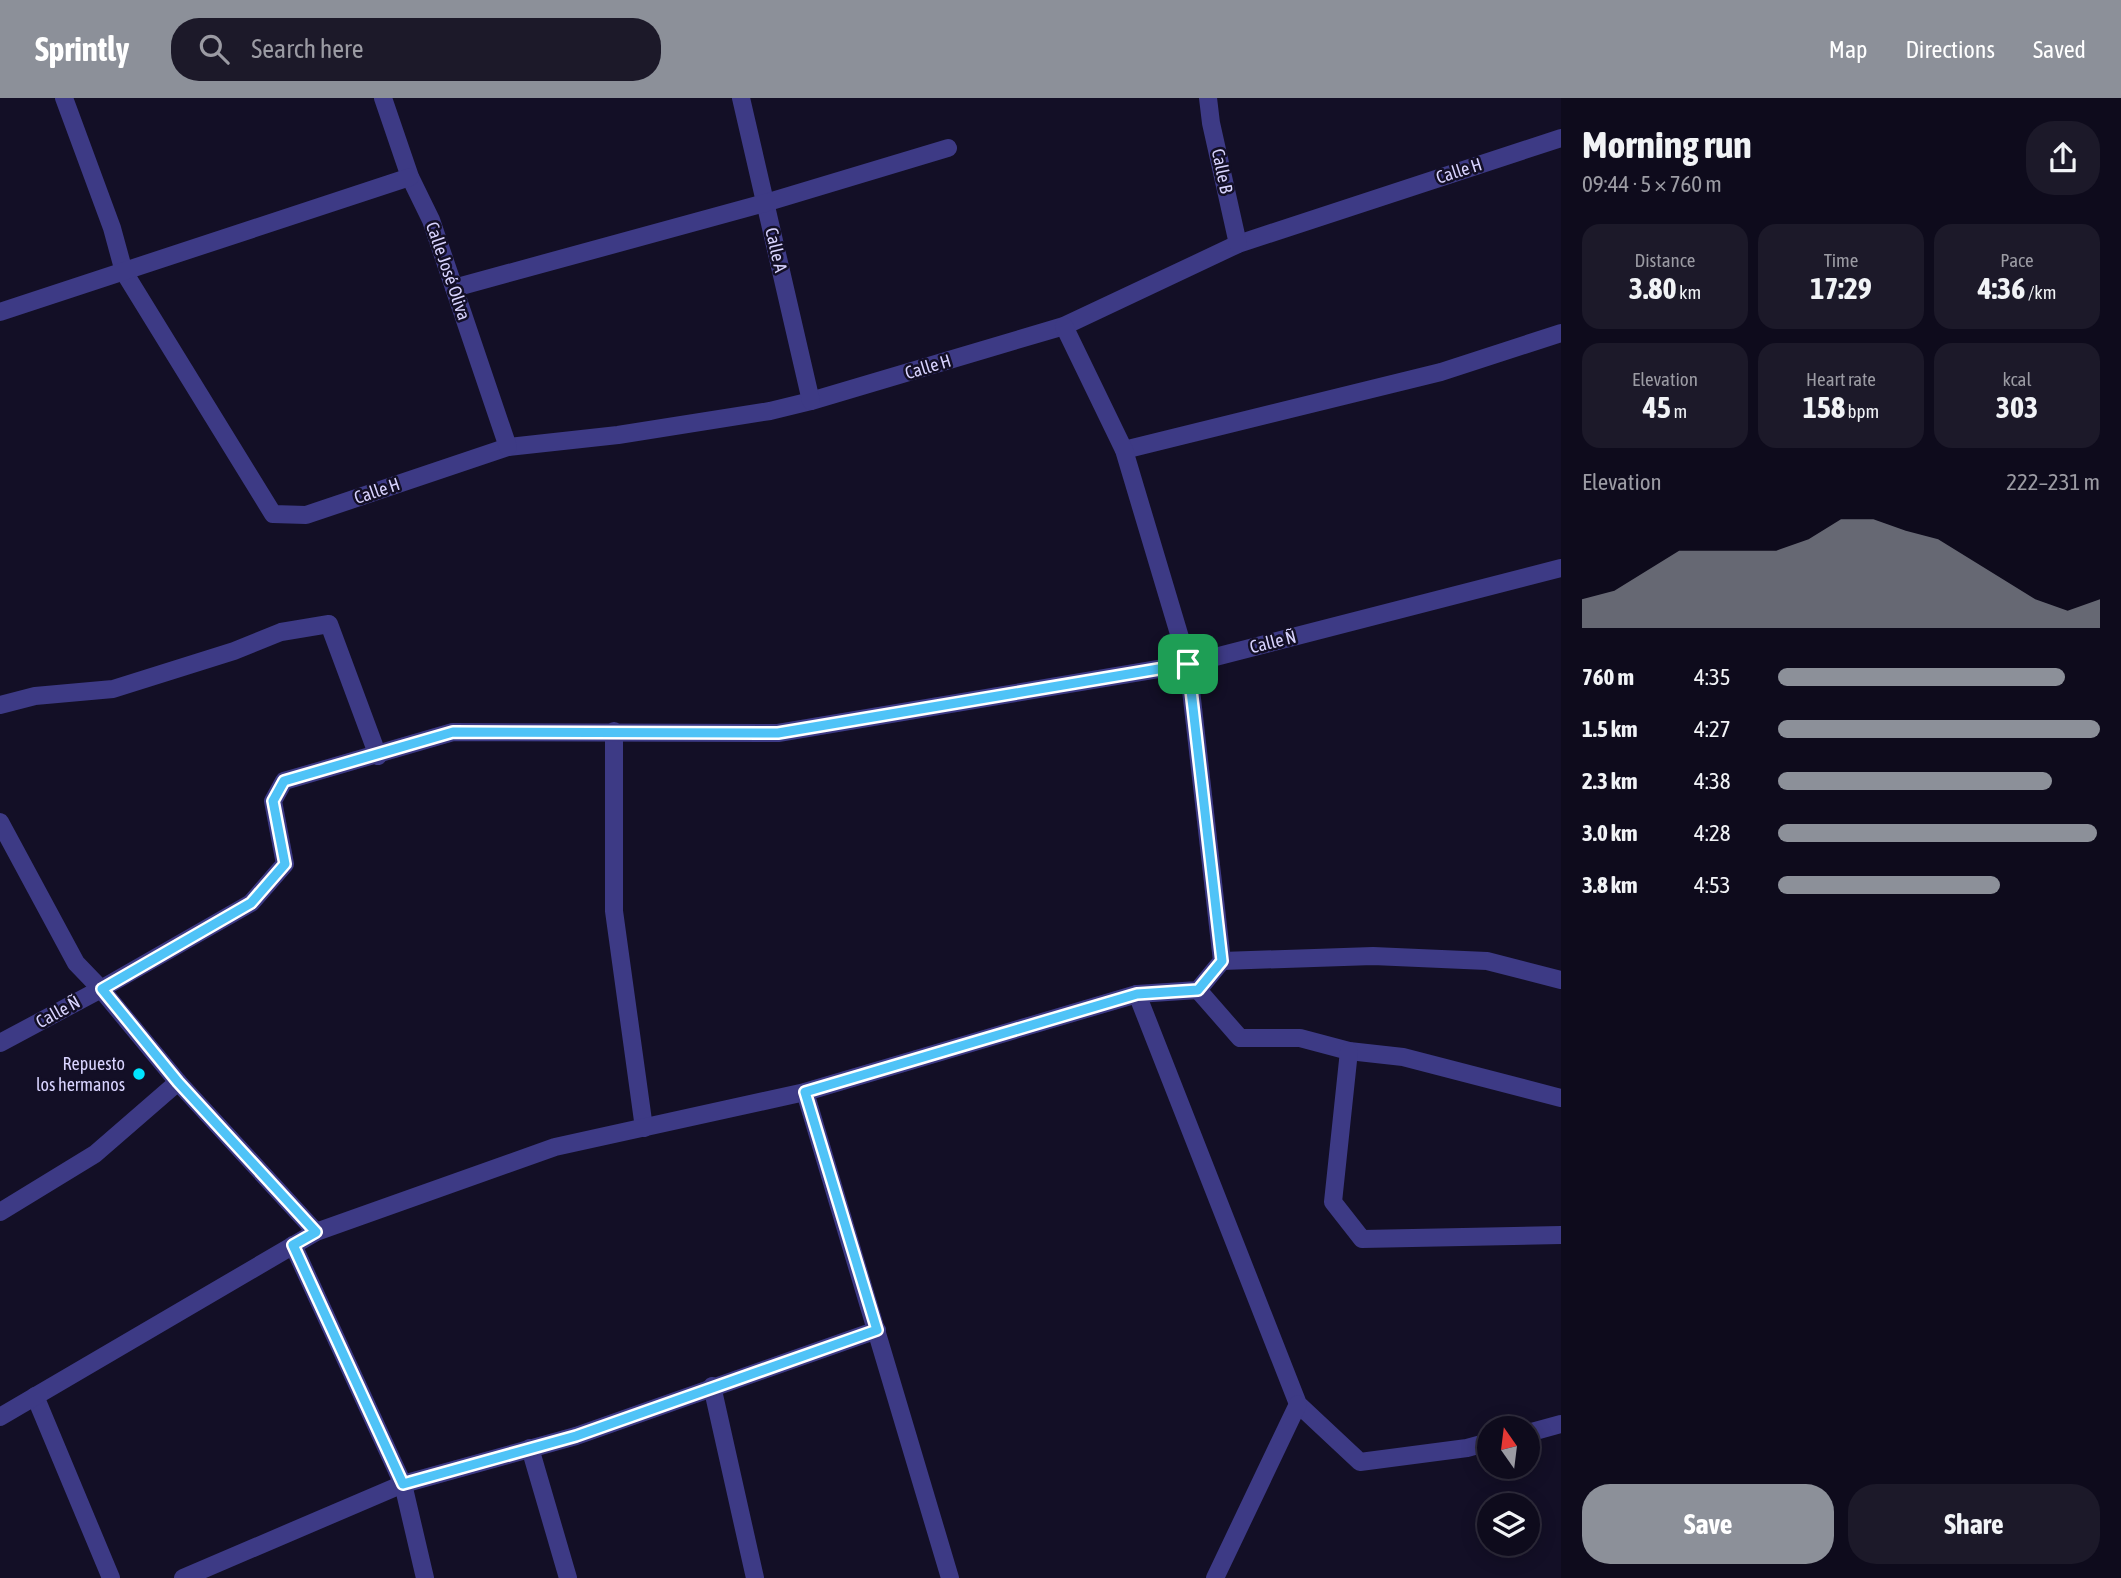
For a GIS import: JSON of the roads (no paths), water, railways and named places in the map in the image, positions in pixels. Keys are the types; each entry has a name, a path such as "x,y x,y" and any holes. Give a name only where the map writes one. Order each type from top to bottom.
{"street":[{"path":"64,98 112,228 124,272"},
{"name":"Calle José Oliva","path":"383,98 410,177 431,220 508,447"},
{"name":"Calle A","path":"741,98 811,401"},
{"name":"Calle B","path":"1208,98 1238,244"},
{"name":"Calle H","path":"124,272 273,514 306,515 508,447 618,435 770,411 1063,326 1238,244 1561,138"},
{"path":"454,288 765,203 948,148"},
{"path":"0,312 410,177"},
{"path":"0,1417 316,1232 555,1147 805,1092 1137,994 1198,990 1222,961 1188,664 1124,450 1063,326"},
{"path":"1124,450 1441,372 1561,333"},
{"name":"Calle Ñ","path":"0,1043 102,989 251,903 285,864 273,801 284,781 378,756 453,732 778,733 1188,664 1561,568"},
{"path":"0,705 35,696 113,689 234,651 281,632 329,624 378,756"},
{"path":"614,731 614,911 643,1128"},
{"path":"0,822 76,963 102,989 178,1082 316,1232"},
{"path":"1222,961 1373,956 1488,961 1561,980"},
{"path":"1198,990 1240,1038 1300,1038 1349,1051 1403,1057 1561,1098"},
{"path":"1137,994 1298,1404 1360,1462 1477,1445"},
{"path":"1349,1051 1333,1202 1362,1239 1561,1235"},
{"path":"0,1212 95,1154 178,1082"},
{"path":"805,1092 950,1578"},
{"path":"293,1245 403,1484 425,1578"},
{"path":"183,1578 403,1484 576,1436 877,1330"},
{"path":"712,1386 755,1578"},
{"path":"35,1396 111,1578"},
{"path":"1214,1578 1298,1404"},
{"path":"1540,1430 1561,1424"},
{"path":"530,1448 568,1578"}],"place":[{"name":"Repuesto los hermanos","path":"139,1074"}]}
